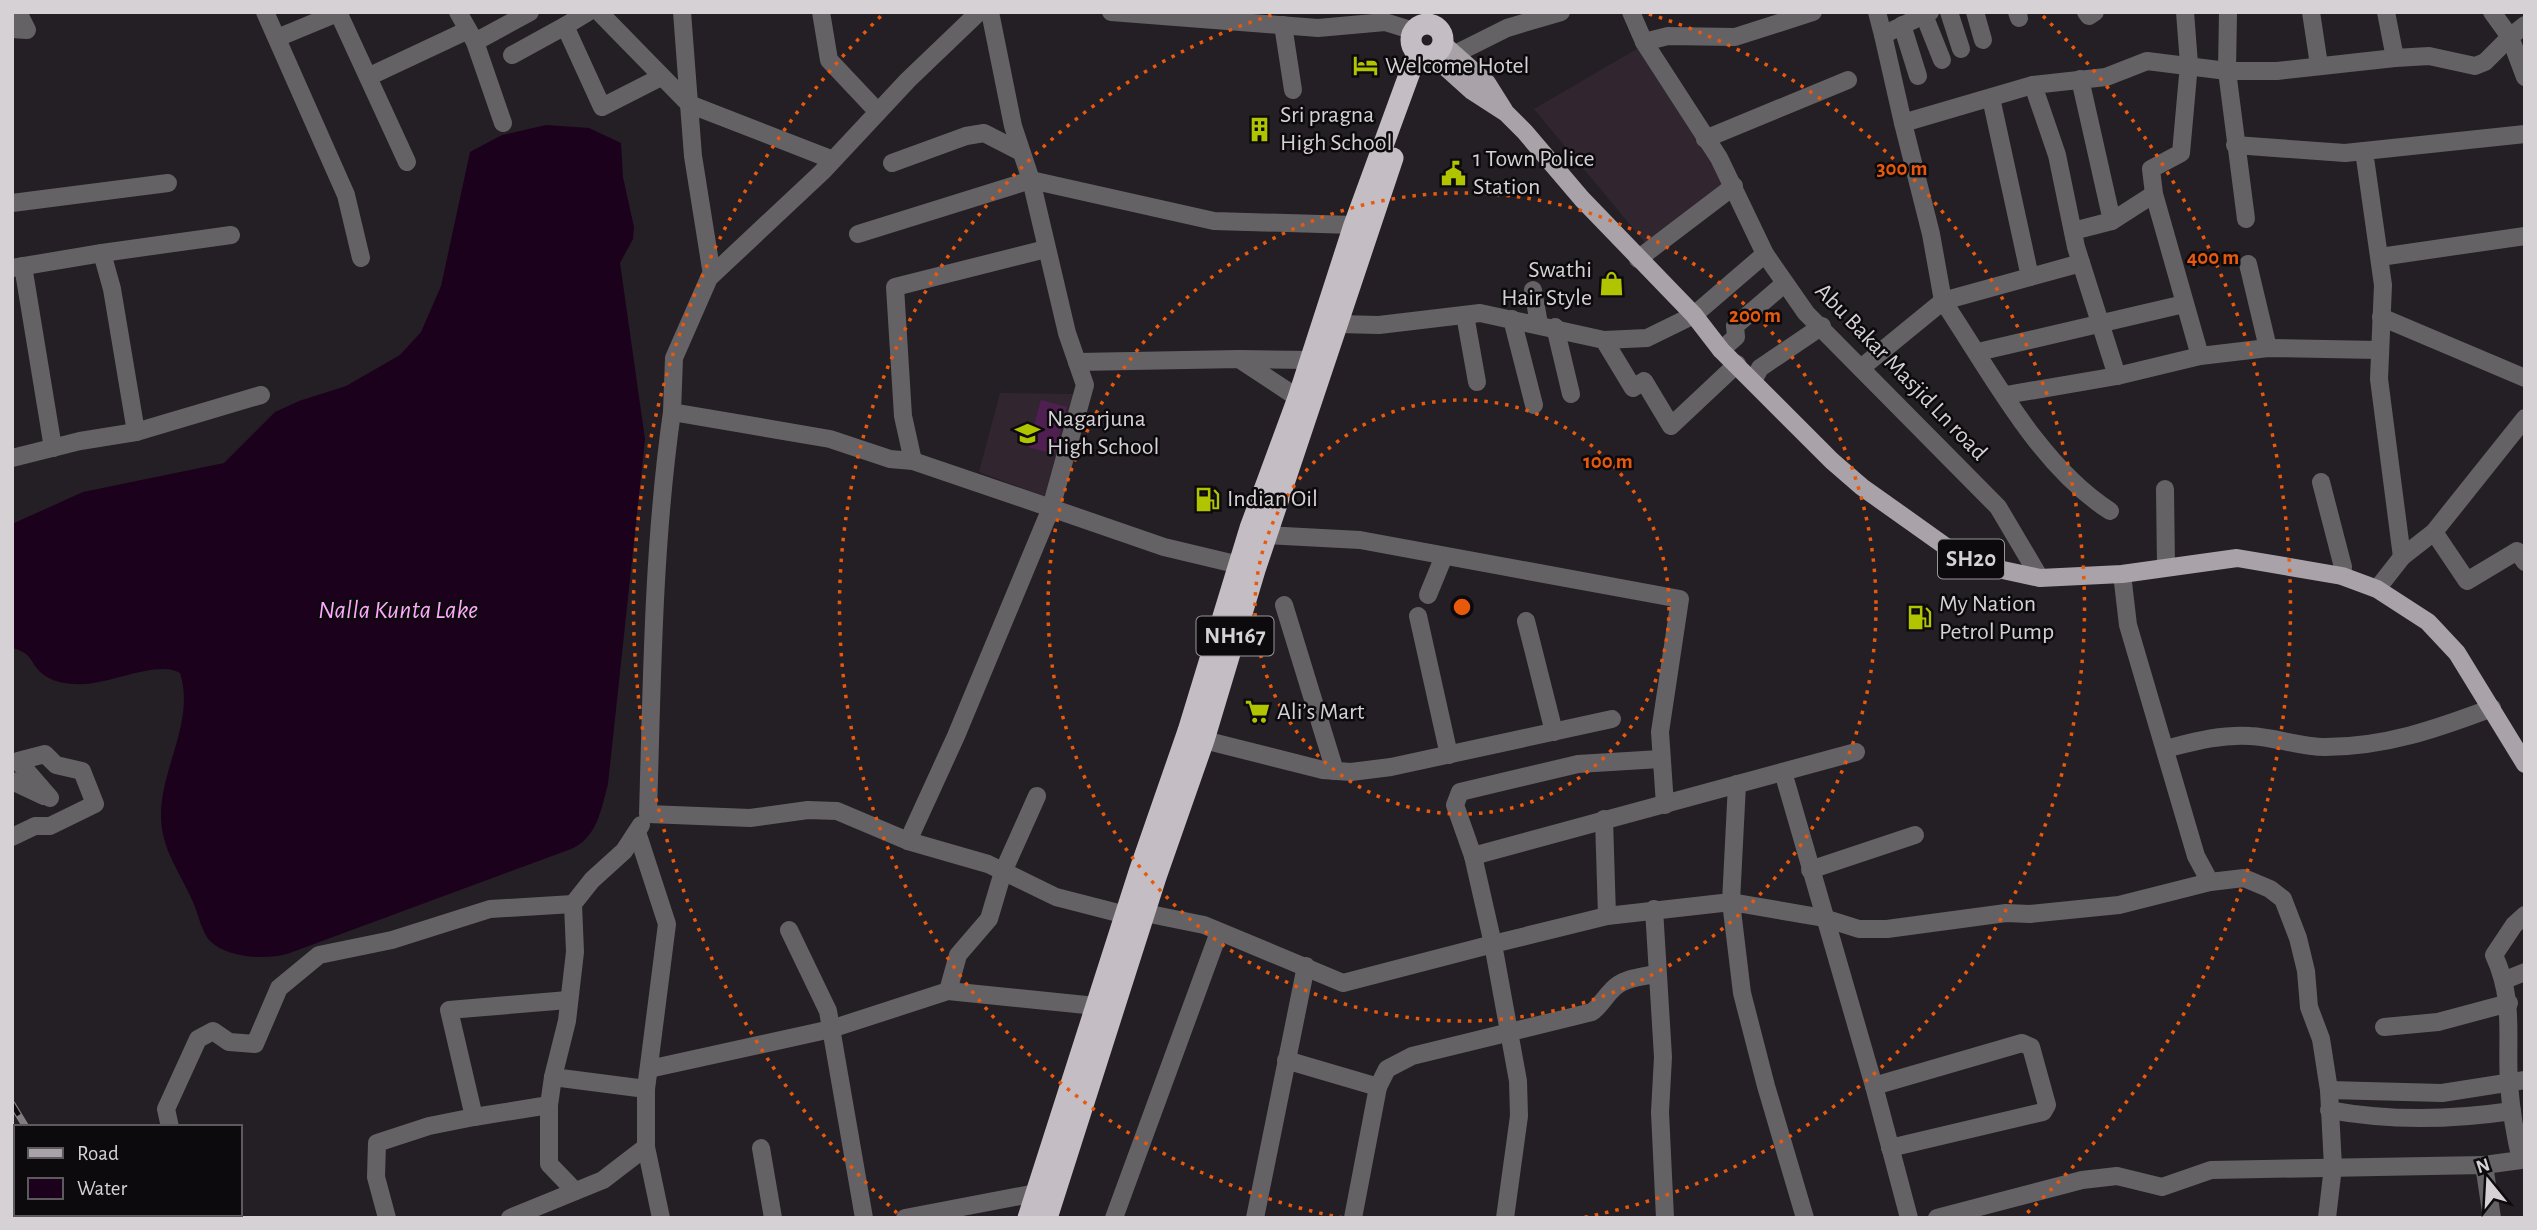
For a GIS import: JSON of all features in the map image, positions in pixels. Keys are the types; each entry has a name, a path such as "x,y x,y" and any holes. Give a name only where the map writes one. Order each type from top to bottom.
{"highway":[{"name":"NH167","path":"1028,1218 1096,1006 1204,740 1247,567 1297,398 1354,225 1431,38"},
{"name":"NH167","path":"1046,1218 1188,731 1247,567 1267,535 1431,38"}],"main road":[{"name":"SH20","path":"1431,38 1472,91 1506,113 1637,260 1694,315 1721,350 1862,486 1945,546 1989,567 2040,578 2122,574 2237,558 2342,576 2377,589 2428,622 2457,653 2492,708 2518,739 2525,764"}],"street":[{"path":"12,29 27,30 18,12"},
{"path":"265,12 346,195 361,258"},
{"path":"458,12 471,36 503,123"},
{"path":"370,76 530,12"},
{"path":"512,55 588,12"},
{"path":"598,12 689,104 833,160"},
{"path":"682,12 693,156 712,275"},
{"path":"821,12 829,60 878,112"},
{"path":"575,1191 549,1164 549,1105 567,1021 575,952 573,904 592,880 624,851 649,814 655,605 664,471 672,412 674,358 712,275 833,160 979,12"},
{"path":"908,841 956,736 1051,508 1085,385 1046,249 1031,180 1021,152 990,12"},
{"path":"1111,12 1318,28 1385,22 1431,38 1507,28 1562,12"},
{"name":"Abu Bakar Masjid Ln road","path":"1631,12 1644,42 1734,186 1765,254 1785,283 1807,313 1998,507 2040,578"},
{"path":"1644,42 1668,36 1735,37 1813,12"},
{"path":"1877,12 1931,234 1943,301 2036,441 2085,495 2110,511"},
{"path":"1949,12 1961,49"},
{"path":"1975,12 1983,40"},
{"path":"2086,12 2089,16 2095,12"},
{"path":"2185,12 2189,64 2181,153 2151,169 2154,194 2200,356"},
{"path":"2228,12 2227,71 2246,219"},
{"path":"2311,12 2319,65"},
{"path":"2386,12 2395,58"},
{"path":"2492,12 2518,31 2525,76"},
{"path":"277,37 339,13 407,162"},
{"path":"1883,35 1923,14 1942,60"},
{"path":"1283,25 1293,90"},
{"path":"1902,25 1918,76"},
{"path":"565,26 602,107 661,77"},
{"path":"1903,123 2033,85 2106,77 2147,61 2189,64 2227,71 2277,71 2429,56 2475,66 2485,62 2518,31"},
{"path":"2080,79 2112,221"},
{"path":"1706,139 1848,80"},
{"path":"2033,85 2057,155 2081,263 2117,376"},
{"path":"1991,97 2030,277"},
{"path":"892,163 984,132 1021,152"},
{"path":"2235,145 2345,153 2525,134"},
{"path":"2364,151 2380,257 2379,350 2386,447 2402,557"},
{"path":"858,234 1031,180 1214,221 1354,225"},
{"path":"12,203 168,183"},
{"path":"1637,260 1734,186"},
{"path":"2073,231 2112,221 2154,194"},
{"path":"53,448 17,267 231,235"},
{"path":"2380,257 2525,236"},
{"path":"913,461 903,416 895,288 1046,249"},
{"path":"102,253 113,289 136,432"},
{"path":"1337,324 1379,325 1480,313 1604,340 1647,338 1694,315 1765,254"},
{"path":"1861,368 1943,301 2081,263"},
{"path":"2248,264 2268,348"},
{"path":"1721,350 1735,337 1735,326 1785,283"},
{"path":"1533,290 1572,394"},
{"path":"1978,352 2184,304"},
{"path":"1465,315 1477,382"},
{"path":"2381,317 2525,378"},
{"path":"1512,319 1534,405"},
{"path":"1753,381 1760,368 1822,326"},
{"path":"1604,340 1633,388 1644,381 1671,426 1737,364"},
{"path":"2006,395 2117,376 2200,356 2268,348 2379,350"},
{"path":"1238,359 1297,398"},
{"path":"1077,362 1310,360"},
{"path":"12,458 136,432 261,395"},
{"path":"672,412 830,439 890,459 913,461 1164,547 1247,567"},
{"path":"2377,589 2402,557 2434,532 2525,418"},
{"path":"2321,482 2343,567 2342,576"},
{"path":"2165,489 2166,566"},
{"path":"2434,532 2467,581 2517,551 2525,562"},
{"path":"1267,535 1360,540 1680,599 1660,733 1665,805"},
{"path":"1428,595 1444,556"},
{"path":"2122,574 2127,625 2196,856 2210,882"},
{"path":"1284,605 1335,771"},
{"path":"1418,616 1450,755"},
{"path":"1526,621 1554,732"},
{"path":"2165,749 2210,737 2250,736 2321,747 2365,746 2417,736 2492,708"},
{"path":"1204,740 1264,757 1335,771 1391,767 1612,719"},
{"path":"1472,856 1856,752"},
{"path":"12,837 35,826 50,826 95,804 82,771 56,765 45,754 14,760"},
{"path":"1505,1218 1520,1116 1511,1031 1472,856 1455,805 1460,792 1578,764 1660,759"},
{"path":"14,760 50,798"},
{"path":"50,826 49,778 56,765"},
{"path":"1783,772 1874,1086 1909,1218"},
{"path":"12,782 50,798"},
{"path":"1737,784 1731,902 1742,993 1805,1218"},
{"path":"948,991 958,955 989,919 1003,872 1037,796"},
{"path":"649,814 750,818 808,810 836,811 908,841 988,864 1056,897 1135,914 1178,918 1306,966 1343,983 1607,916 1654,908 1731,902 1824,918 1859,929 1887,929 2006,913 2030,914 2119,905 2210,882 2244,878 2270,889 2283,899 2298,938 2309,1007 2321,1039 2329,1090 2333,1167 2327,1218"},
{"path":"1604,819 1607,916"},
{"path":"637,832 667,925 646,1089 646,1147 661,1218"},
{"path":"1810,870 1915,835"},
{"path":"170,1125 166,1109 198,1039 213,1031 229,1042 255,1044 279,988 319,955 392,940 490,909 573,904"},
{"path":"1654,908 1663,1056 1660,1112 1665,1218"},
{"path":"1937,1218 2082,1180 2105,1177 2136,1179 2162,1187 2211,1170 2333,1167 2423,1169 2523,1160 2512,1111 2517,1081 2509,1003 2505,980 2494,955 2514,925 2525,915"},
{"path":"789,930 828,1011 864,1218"},
{"path":"1114,1218 1219,932"},
{"path":"1255,1218 1306,966"},
{"path":"2505,980 2525,972"},
{"path":"1353,1218 1378,1087 1387,1069 1412,1056 1592,1012 1616,986 1628,980 1656,974"},
{"path":"649,1069 831,1029 948,991 1096,1006"},
{"path":"474,1117 449,1010 568,1000"},
{"path":"2384,1027 2438,1022 2509,1003"},
{"path":"1874,1086 2027,1043 2031,1047 2047,1105 2043,1112 1890,1148"},
{"path":"1286,1060 1378,1087"},
{"path":"553,1077 646,1089"},
{"path":"2329,1090 2442,1093 2517,1081"},
{"path":"387,1218 376,1177 377,1143 429,1126 549,1105"},
{"path":"2329,1110 2364,1117 2406,1116 2434,1120 2512,1111"},
{"path":"518,1216 603,1180 646,1147"},
{"path":"761,1148 773,1218"},
{"path":"2484,1165 2492,1218"},
{"path":"905,1218 1036,1193"}],"shaded area":[{"path":"1642,46 1728,184 1647,245 1534,109"},
{"name":"Nagarjuna High School","path":"1000,393 1076,394 1049,498 979,472"},
{"path":"1041,400 1067,407 1054,454 1028,447"}],"water":[{"name":"Nalla Kunta Lake","path":"546,125 589,128 621,143 623,177 634,227 633,239 620,263 645,439 608,784 597,822 587,838 571,849 287,954 258,957 226,951 210,941 205,933 167,849 162,826 163,795 184,708 180,673 160,669 96,683 64,683 44,675 28,656 12,648 12,524 83,492 224,463 275,412 346,386 400,355 421,332 441,286 470,152 502,135"}],"railway":[{"path":"12,1104 25,1125"}],"place":[{"name":"Welcome Hotel","path":"1365,66"},
{"name":"Sri pragna High School","path":"1260,129"},
{"name":"1 Town Police Station","path":"1453,173"},
{"name":"Swathi Hair Style","path":"1612,284"},
{"name":"Nagarjuna High School","path":"1027,433"},
{"name":"Indian Oil","path":"1207,499"},
{"name":"My Nation Petrol Pump","path":"1919,618"},
{"name":"Ali’s Mart","path":"1257,712"}]}
